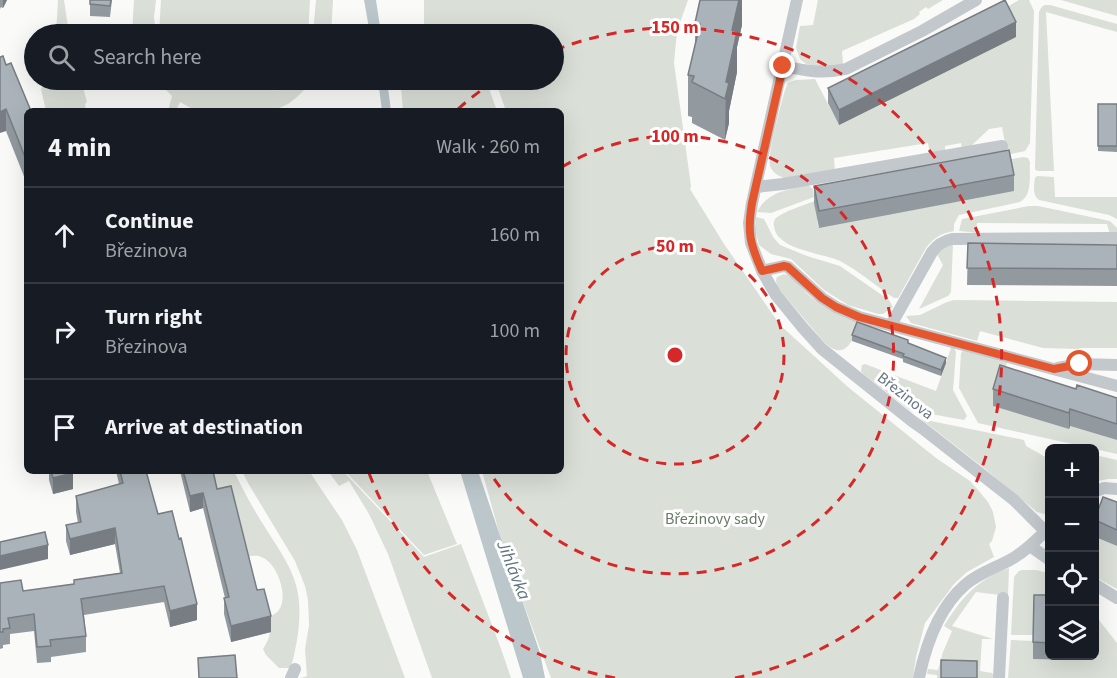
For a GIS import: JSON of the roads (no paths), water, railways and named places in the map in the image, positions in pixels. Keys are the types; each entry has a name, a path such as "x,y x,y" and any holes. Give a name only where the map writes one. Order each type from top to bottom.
{"street":[{"name":"Březinova","path":"797,0 749,223 751,243 762,271 776,295 822,349 1014,500 1045,527"},
{"path":"783,66 819,73 846,69 922,31 976,0"},
{"path":"756,187 1002,146"},
{"path":"891,325 932,252 943,241 952,239 1117,238"},
{"path":"762,271 788,267 822,298 859,317 1117,386"},
{"path":"1054,369 1080,364 1117,365"},
{"path":"1099,490 1104,488 1117,489"},
{"name":"Březinova","path":"919,678 924,652 933,631 946,607 956,595 966,584 1014,558 1045,531"},
{"path":"1030,546 1045,557"},
{"path":"1099,586 1117,597"},
{"path":"999,678 1003,598"}],"park label":[{"name":"Březinovy sady","path":"715,518"}],"water label":[{"name":"Jihlávka","path":"514,570"}]}
